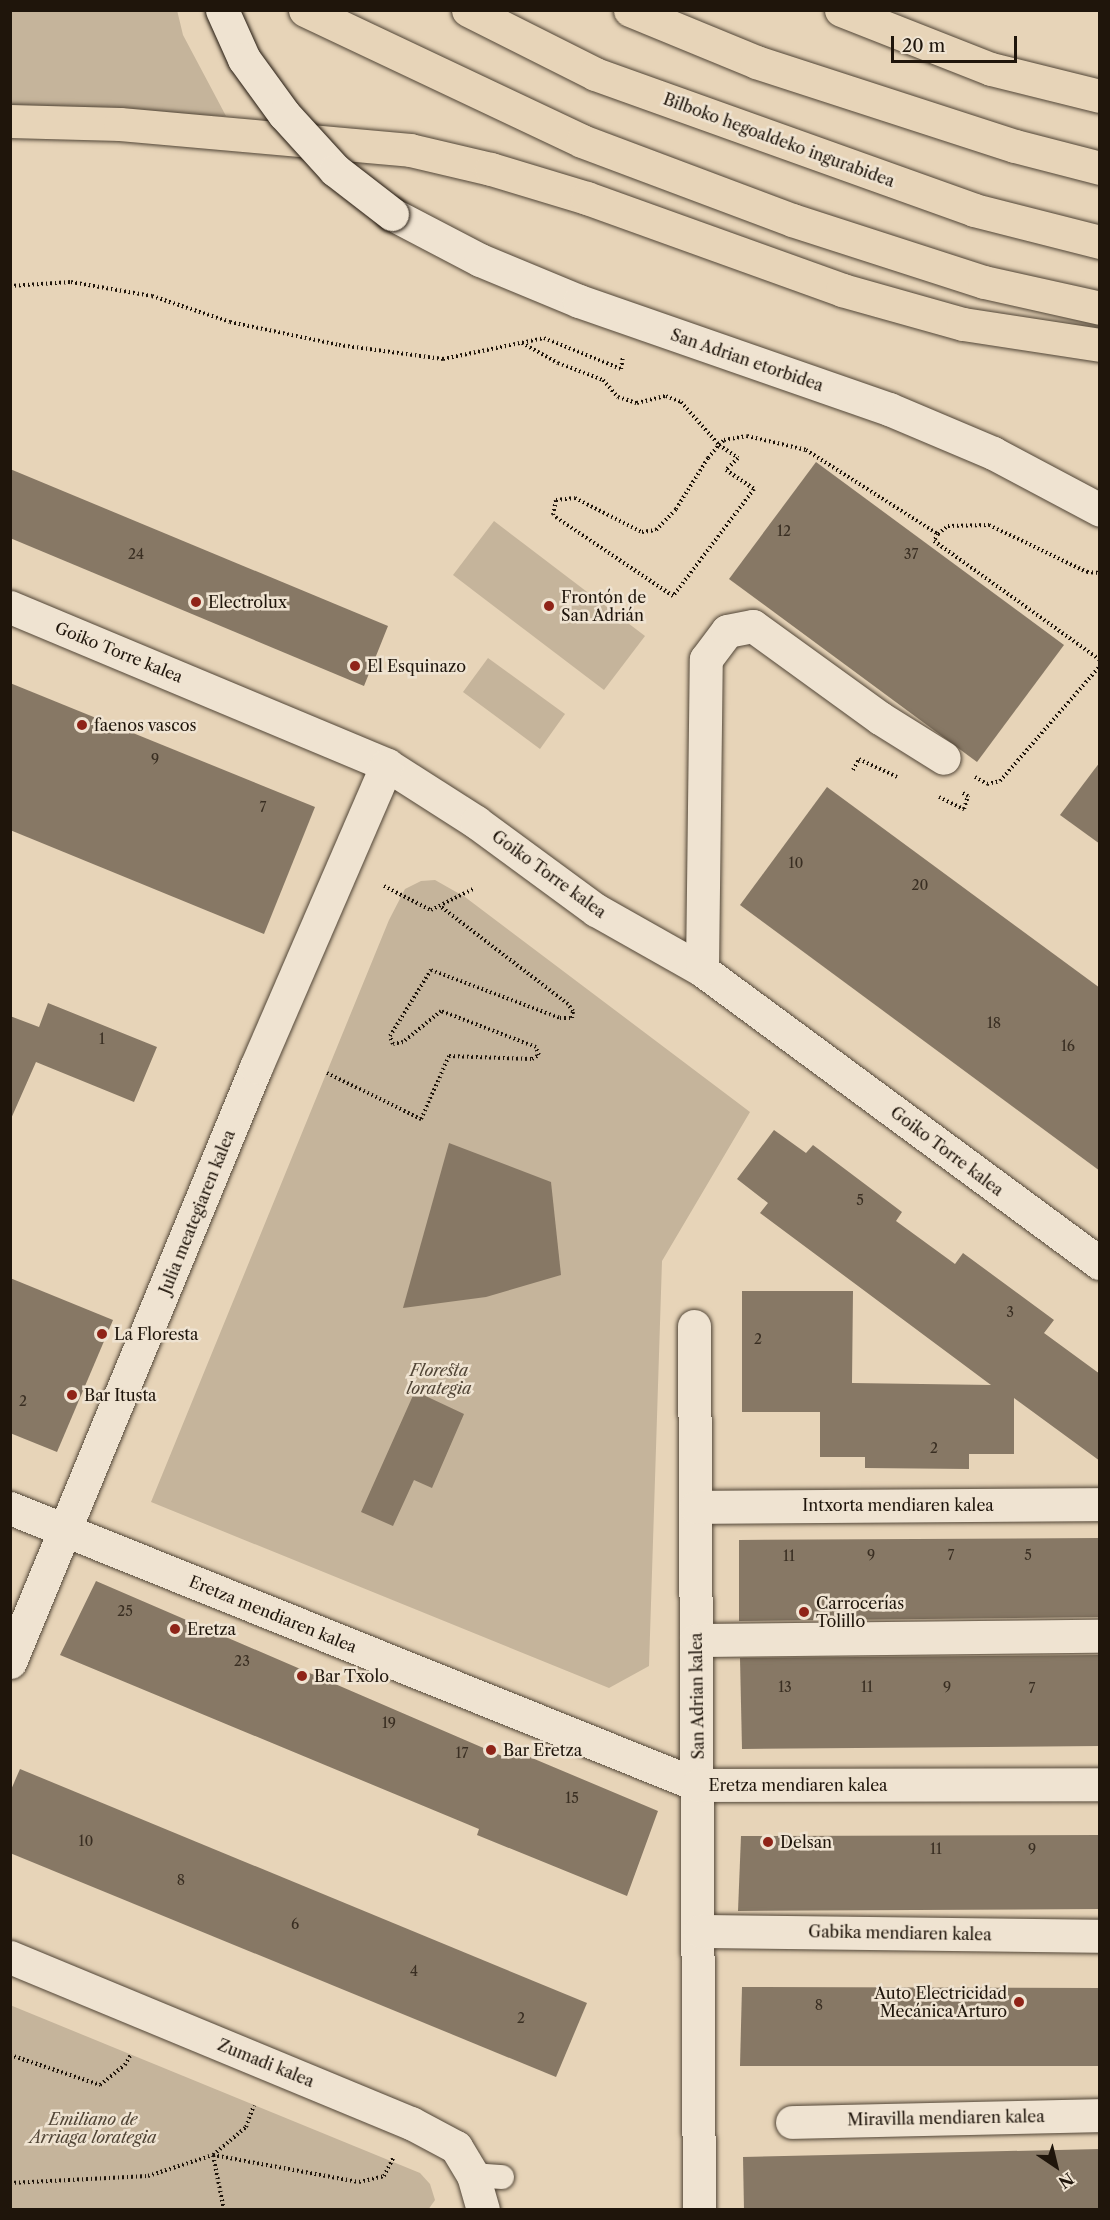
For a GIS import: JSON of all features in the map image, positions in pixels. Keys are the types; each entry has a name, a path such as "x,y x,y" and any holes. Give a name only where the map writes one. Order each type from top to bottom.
{"highway":[{"path":"305,10 582,141 792,220 984,282 1100,308"},
{"name":"Bilboko hegoaldeko ingurabidea","path":"468,10 595,74 974,210 1100,242"},
{"path":"630,10 756,62 1015,146 1100,168"},
{"path":"841,10 991,69 1100,96"},
{"path":"991,69 1010,65 1100,81"},
{"path":"10,121 120,124 325,139 410,150 491,169 587,198 842,290 930,315 963,324 1100,345"}],"street":[{"name":"San Adrian etorbidea","path":"222,10 244,59 284,114 335,170 392,214 480,260 579,301 889,409 993,453 1100,510"},
{"name":"Goiko Torre kalea","path":"10,607 387,765 476,822 596,910 702,970 1100,1263"},
{"path":"702,970 706,659 728,631 753,626 880,718 944,758"},
{"name":"Julia meategiaren kalea","path":"10,1662 256,1067 387,765"},
{"name":"San Adrian kalea","path":"693,1326 700,1931 699,2210"},
{"name":"Intxorta mendiaren kalea","path":"696,1507 1100,1504"},
{"name":"Eretza mendiaren kalea","path":"10,1508 698,1785 1100,1784"},
{"path":"696,1640 1100,1636"},
{"name":"Gabika mendiaren kalea","path":"700,1931 1100,1936"},
{"name":"Zumadi kalea","path":"10,1957 411,2123 456,2147 488,2176 483,2210"},
{"name":"Miravilla mendiaren kalea","path":"792,2122 1100,2115"}],"path":[{"path":"10,286 71,282 152,296 230,322 306,338 443,359 544,338 621,369 623,357"},
{"path":"522,343 558,363 603,380 618,397 637,403 666,396 681,402 719,445 738,458 726,470 754,489 673,596 553,515 556,500 575,498 642,532 656,530 676,509 719,445 724,440 747,436 806,450 938,534"},
{"path":"1100,573 1087,572 989,525 948,526 938,534 934,541 1100,660"},
{"path":"1000,781 1100,666"},
{"path":"384,886 431,910 473,889"},
{"path":"327,1073 421,1119 449,1056 532,1059 539,1055 536,1047 441,1011 403,1042 393,1044 390,1036 432,970 560,1018 572,1018 568,1004 440,906"},
{"path":"10,2055 100,2085 126,2065 131,2054"},
{"path":"10,2183 148,2176 213,2155 246,2127 254,2105"},
{"path":"213,2155 359,2182 384,2176 411,2123"},
{"path":"213,2155 224,2210"}],"green space":[{"path":"177,10 183,35 226,116 11,111 11,11"},
{"name":"Frontón de San Adrián","path":"494,521 645,636 604,690 453,575"},
{"path":"488,658 565,714 540,749 463,692"},
{"name":"Floresta lorategia","path":"435,880 465,897 750,1112 662,1261 649,1666 609,1688 151,1502 389,920 405,889 421,881"},
{"name":"Emiliano de Arriaga lorategia","path":"10,2005 420,2173 430,2184 435,2200 428,2210 11,2209"}],"building":[{"path":"816,462 1064,645 977,762 729,579"},
{"path":"10,469 388,626 364,686 10,538"},
{"path":"10,683 315,807 264,934 10,830"},
{"path":"1100,762 1100,844 1060,815"},
{"path":"827,787 1100,988 1100,1171 740,905"},
{"path":"48,1003 157,1047 134,1102 36,1062 10,1121 10,1016 39,1027"},
{"path":"774,1130 806,1153 813,1145 902,1212 896,1221 955,1264 963,1253 1054,1320 1044,1333 1100,1374 1100,1461 1014,1398 1014,1454 969,1454 969,1469 865,1468 865,1457 820,1457 820,1412 742,1412 742,1291 853,1291 852,1383 991,1385 760,1213 768,1203 737,1179"},
{"path":"449,1143 551,1182 561,1275 486,1297 403,1308"},
{"path":"10,1278 113,1320 57,1452 10,1433"},
{"path":"415,1391 464,1414 432,1488 414,1480 393,1526 361,1512"},
{"path":"1100,1538 1100,1617 739,1621 739,1540"},
{"path":"96,1581 509,1759 513,1750 658,1811 627,1896 477,1835 479,1829 60,1655"},
{"path":"1100,1655 1100,1746 742,1749 740,1658"},
{"path":"20,1769 587,2003 556,2077 10,1853 10,1792"},
{"path":"1100,1835 1100,1909 738,1911 741,1836"},
{"path":"742,1987 1100,1988 1100,2066 740,2066"},
{"path":"1100,2149 1100,2210 744,2210 743,2157"}],"place":[{"name":"Electrolux","path":"196,602"},
{"name":"Frontón de San Adrián","path":"549,606"},
{"name":"El Esquinazo","path":"355,666"},
{"name":"faenos vascos","path":"82,725"},
{"name":"La Floresta","path":"102,1334"},
{"name":"Bar Itusta","path":"72,1395"},
{"name":"Carrocerías Tolillo","path":"804,1612"},
{"name":"Eretza","path":"175,1629"},
{"name":"Bar Txolo","path":"302,1676"},
{"name":"Bar Eretza","path":"491,1750"},
{"name":"Delsan","path":"768,1842"},
{"name":"Auto Electricidad Mecánica Arturo","path":"1019,2002"}]}
